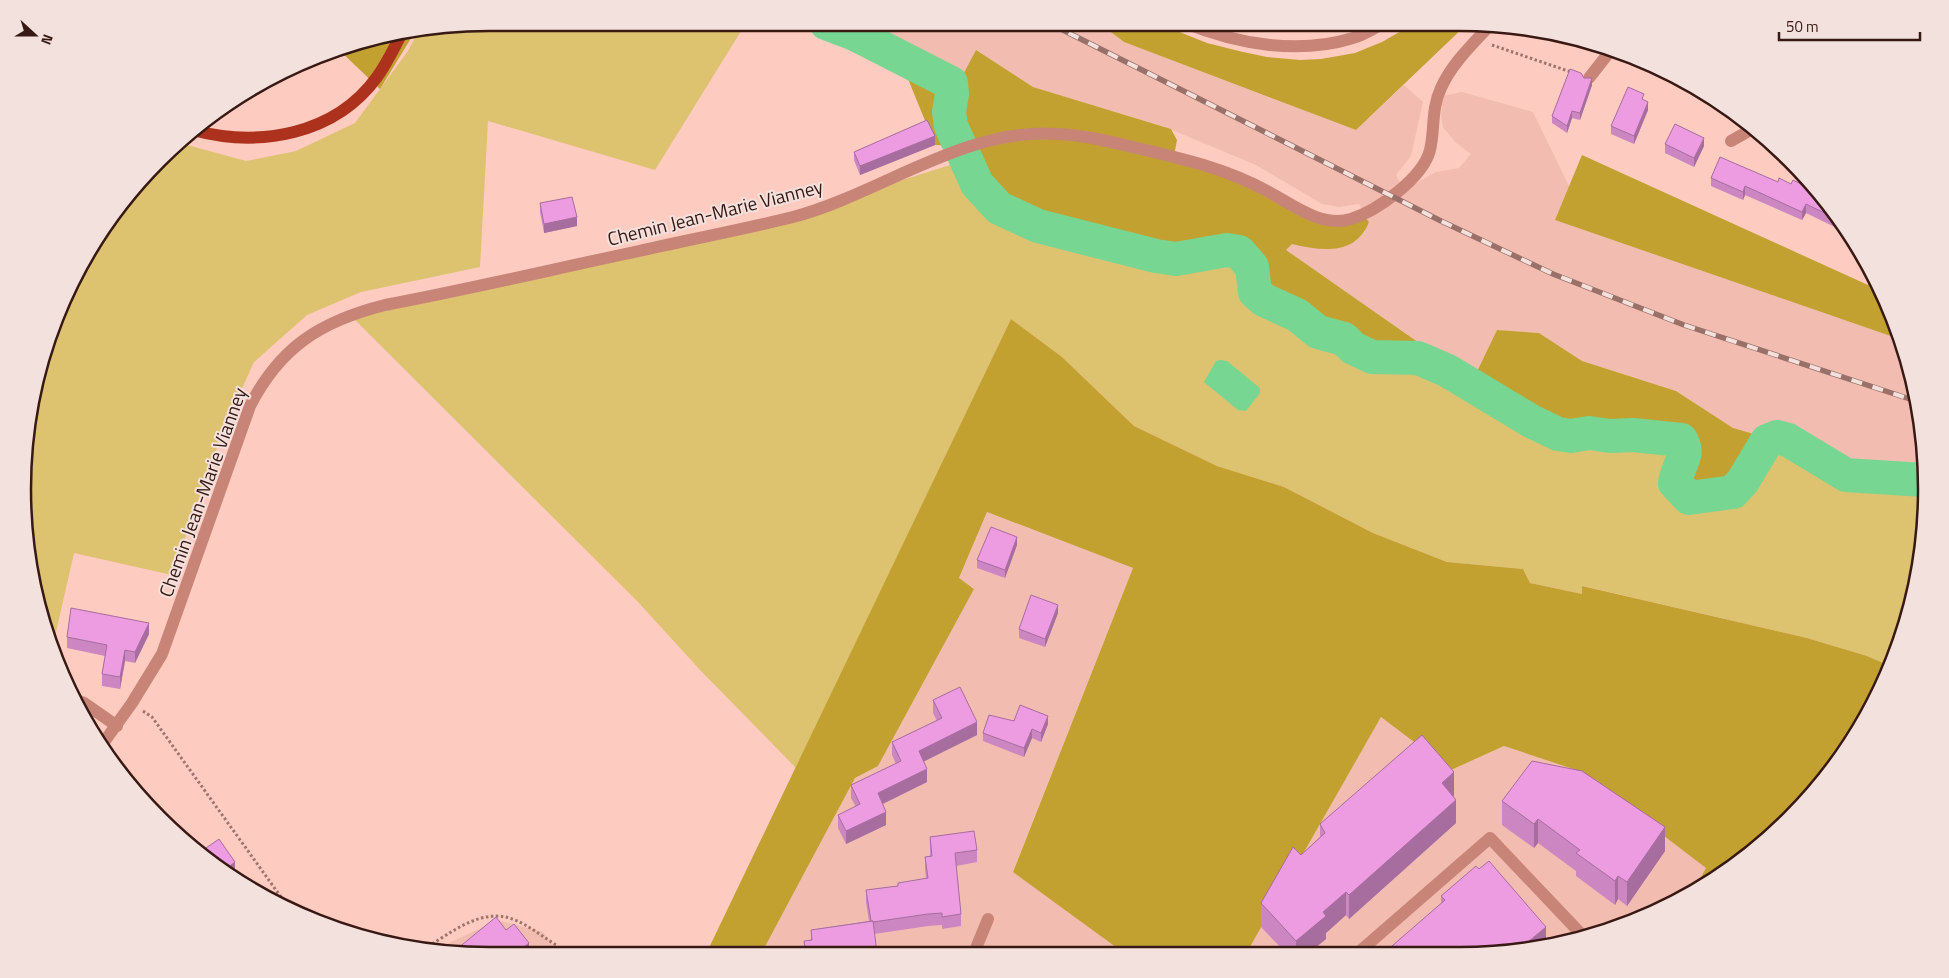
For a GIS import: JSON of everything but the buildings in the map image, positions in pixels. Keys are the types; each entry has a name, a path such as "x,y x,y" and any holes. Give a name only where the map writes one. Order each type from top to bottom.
{"main road":[{"path":"203,132 237,138 274,136 313,127 333,118 351,105 377,78 398,40"}],"street":[{"path":"1205,31 1265,45 1305,47 1354,38 1368,31"},
{"name":"Chemin Jean-Marie Vianney","path":"106,740 117,726 162,654 250,406 276,364 300,343 333,322 366,310 793,217 824,207 973,145 1022,134 1056,133 1089,138 1208,165 1248,181 1312,215 1325,219 1345,220 1363,214 1391,196 1422,168 1431,147 1434,110 1441,87 1463,54 1484,32"},
{"path":"1589,78 1606,56"},
{"path":"1731,141 1747,132"},
{"path":"85,704 117,726"},
{"path":"1365,947 1490,838 1578,931"},
{"path":"976,947 988,919"}],"path":[{"path":"1476,40 1589,78"},
{"path":"132,703 152,717 282,897"},
{"path":"432,943 449,932 470,922 500,916 523,924 558,946"}],"shaded area":[{"path":"741,31 655,170 488,121 480,267 361,292 307,315 254,362 224,428 172,575 74,553 56,634 40,578 32,519 32,459 35,429 47,371 66,314 78,287 108,235 145,187 187,145 246,161 296,151 355,123 408,51 415,37 459,32"},
{"path":"811,31 870,31 935,65 945,77 953,81 956,88 976,50 1033,87 1171,129 1177,140 1174,156 1325,219 1363,214 1369,222 1356,241 1347,246 1326,249 1292,244 1286,250 1432,352 1454,374 1418,358 1372,357 1353,348 1344,339 1318,332 1297,315 1264,300 1255,292 1252,267 1239,252 1227,250 1176,259 1156,256 1046,228 1017,218 993,203 986,196 969,171 959,146 935,145 908,79"},
{"path":"870,31 1110,31 1124,42 1356,130 1404,85 1423,102 1411,156 1396,175 1404,190 1436,172 1459,168 1471,154 1455,142 1443,127 1441,114 1443,96 1462,92 1533,112 1570,188 1555,220 1891,336 1909,400 1917,467 1834,462 1783,433 1773,433 1766,438 1733,428 1676,391 1582,361 1539,333 1497,330 1473,380 1443,362 1285,250 1292,244 1355,242 1364,233 1369,222 1359,204 1339,207 1322,204 1256,165 1165,127 1033,87 976,51 956,89 953,81 945,77 935,65"},
{"path":"1110,31 1177,31 1207,43 1243,52 1267,57 1300,60 1321,59 1355,53 1382,42 1401,31 1460,31 1356,130 1124,42"},
{"path":"411,38 380,89 345,55"},
{"path":"1582,155 1868,285 1869,283 1891,336 1555,220"},
{"path":"963,161 968,165 977,184 999,208 1038,226 1176,259 1227,250 1239,252 1252,267 1255,292 1264,300 1297,315 1318,332 1344,339 1353,348 1372,357 1418,358 1474,385 1531,421 1571,436 1589,433 1681,440 1685,454 1678,467 1743,481 1767,441 1777,437 1788,440 1846,475 1918,480 1917,519 1909,578 1902,607 1883,663 1867,656 1807,638 1583,586 1582,594 1530,583 1523,569 1447,562 1373,533 1284,487 1217,466 1134,426 1062,357 1011,319 796,768 701,671 638,602 349,314 793,217 861,193"},
{"path":"997,194 1005,199 1009,205 1010,222 1001,222 993,218 982,205"},
{"path":"1011,319 1062,357 1134,426 1217,466 1284,487 1373,533 1447,562 1523,569 1530,583 1582,594 1582,586 1807,638 1867,656 1883,663 1871,691 1841,743 1804,791 1762,833 1739,852 1701,878 1706,868 1579,771 1504,746 1451,770 1381,717 1250,947 1116,947 1013,872 1133,568 987,512 959,578 974,589 878,766 855,778 765,947 709,947"},
{"path":"1497,330 1539,333 1582,361 1676,391 1733,428 1771,439 1767,441 1743,481 1733,492 1689,498 1675,483 1684,456 1683,445 1680,440 1634,435 1610,436 1589,433 1571,436 1558,434 1531,421 1471,384"},
{"path":"1216,361 1227,361 1260,388 1260,393 1246,411 1238,410 1204,382"},
{"path":"1834,462 1917,467 1918,476 1857,469 1850,472"},
{"path":"987,512 1133,568 1013,871 1116,947 765,947 855,778 878,766 974,588 959,579"},
{"path":"1381,717 1451,770 1504,746 1579,771 1707,868 1702,878 1662,900 1635,912 1578,931 1549,938 1520,943 1460,947 1250,947"},
{"path":"498,920 543,932 555,947 489,947 445,945"}],"waterway":[{"path":"847,31 951,83 952,94 949,112 951,126 977,184 999,208 1038,226 1156,256 1176,259 1227,250 1239,252 1252,267 1255,292 1264,300 1297,315 1318,332 1344,339 1353,348 1372,357 1418,358 1448,371 1531,421 1558,434 1571,436 1589,433 1610,436 1633,435 1681,440 1685,451 1675,483 1689,498 1733,492 1743,481 1767,441 1777,437 1788,440 1846,475 1918,480"}],"railway":[{"path":"1065,31 1441,221 1553,274 1684,325 1909,399"}]}
